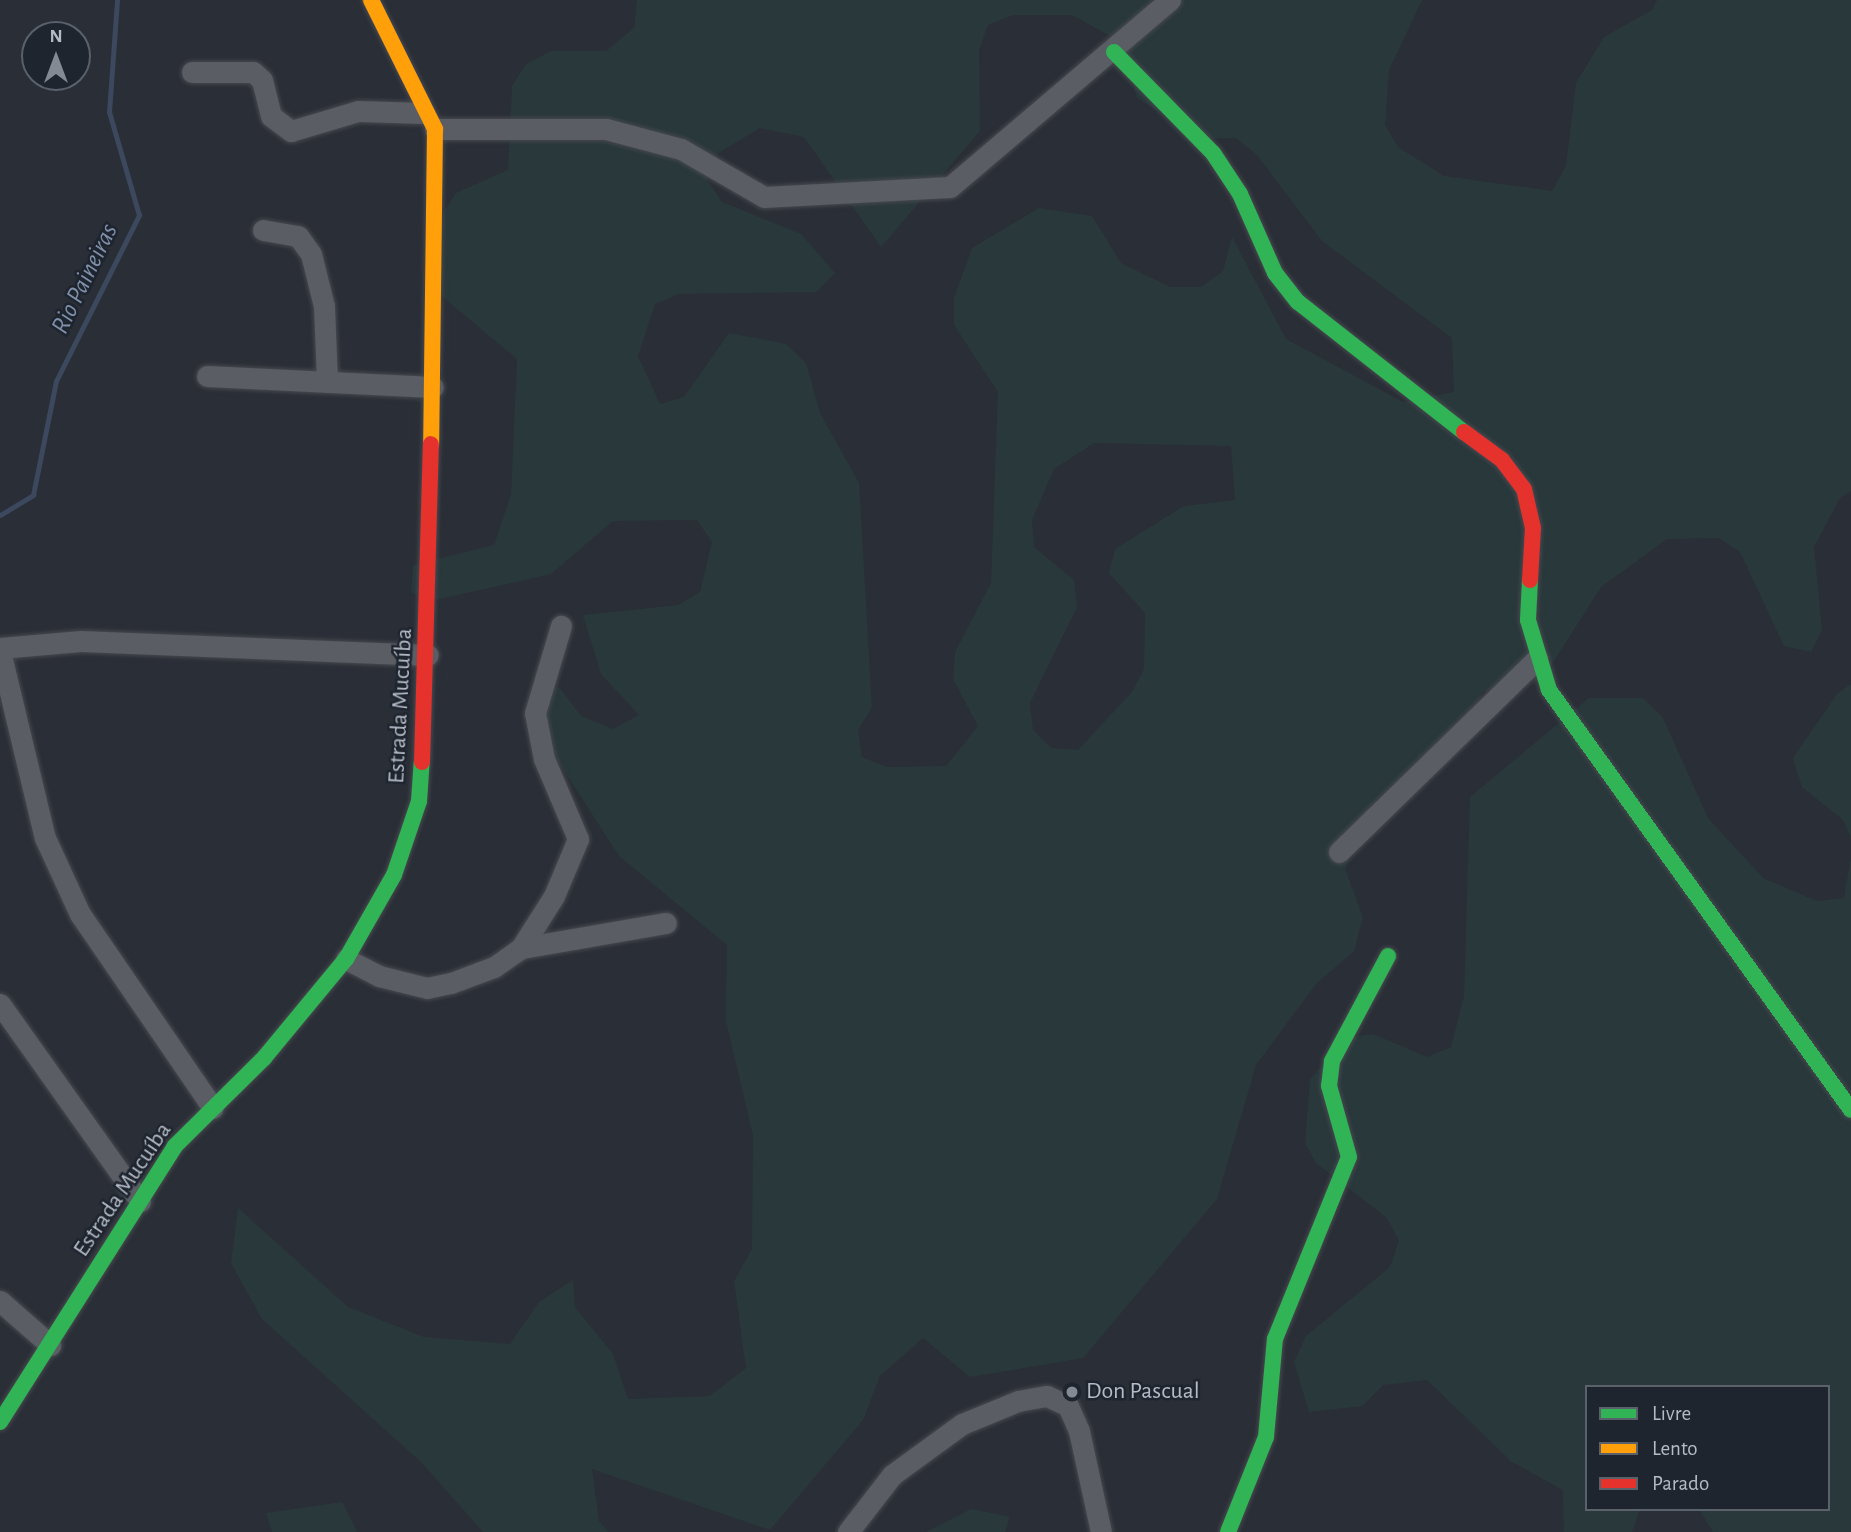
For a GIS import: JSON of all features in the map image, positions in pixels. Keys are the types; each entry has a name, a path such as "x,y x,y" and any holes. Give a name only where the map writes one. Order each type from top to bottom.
{"street":[{"name":"Estrada Mucuíba","path":"0,1422 175,1146 264,1058 346,959 394,875 419,801 428,655 433,387 430,121 371,0"},
{"path":"192,72 236,68 253,72 262,80 271,116 291,131 358,111 430,121 606,130 681,149 764,197 950,187 1114,52 1170,0"},
{"path":"1114,52 1213,153 1240,194 1275,273 1298,302 1380,372 1502,460 1524,489 1533,528 1528,620 1537,659 1549,690 1851,1111"},
{"path":"263,230 298,236 311,254 324,306 327,382"},
{"path":"206,376 433,387"},
{"path":"521,948 576,849 576,830 536,732 537,692 561,626"},
{"path":"213,1108 80,914 45,838 0,650 81,641 428,655"},
{"path":"1339,852 1537,659"},
{"path":"346,959 379,976 426,988 494,967 521,948 666,923"},
{"path":"1228,1532 1266,1437 1275,1339 1349,1157 1329,1086 1332,1061 1388,956"},
{"path":"0,1004 140,1201"},
{"path":"0,1301 50,1345"},
{"path":"848,1532 892,1475 962,1424 1017,1401 1047,1396 1069,1406 1079,1431 1101,1532"}],"shaded area":[{"path":"637,0 1422,0 1389,70 1385,125 1398,147 1444,176 1552,191 1566,166 1576,83 1604,37 1652,10 1657,0 1851,0 1851,491 1840,498 1814,547 1822,630 1811,652 1784,646 1740,552 1719,538 1667,539 1601,587 1545,675 1482,692 1471,726 1365,821 1345,869 1363,917 1354,951 1316,984 1256,1065 1217,1199 1083,1358 970,1377 923,1338 880,1376 863,1420 770,1530 592,1469 599,1521 608,1532 483,1532 422,1463 262,1319 231,1263 238,1208 348,1307 424,1337 510,1344 539,1302 573,1280 575,1307 613,1354 628,1399 710,1396 746,1368 734,1281 752,1249 753,1135 726,1021 727,945 619,856 552,752 543,721 546,689 559,687 581,716 613,729 639,715 601,674 583,615 678,605 700,592 712,542 697,520 613,521 551,574 435,600 411,593 413,565 494,545 511,495 517,359 437,292 427,238 456,193 508,170 512,86 526,64 551,51 606,51 634,28","holes":["1013,15 1072,15 1121,42 1137,98 1201,139 1236,138 1257,155 1322,241 1452,338 1454,392 1403,402 1286,339 1232,237 1223,271 1201,287 1170,287 1121,263 1092,216 1039,208 972,248 954,298 954,325 998,392 991,583 955,652 953,679 978,726 946,766 887,767 862,757 858,730 872,707 859,483 820,413 806,363 786,344 729,333 684,397 660,404 638,356 655,304 679,294 816,292 835,273 801,234 722,202 707,179 717,154 760,128 804,137 881,247 980,131 979,50 988,25","1094,443 1231,446 1235,500 1184,506 1115,549 1109,573 1145,613 1144,669 1132,692 1078,750 1051,748 1033,730 1030,703 1077,607 1074,580 1034,547 1032,520 1054,469"]},
{"path":"1851,684 1851,838 1843,820 1802,787 1793,758 1837,694"},
{"path":"1589,698 1643,698 1663,718 1708,818 1763,878 1817,901 1844,898 1851,857 1851,1532 1713,1532 1700,1511 1830,1511 1830,1385 1585,1385 1585,1511 1639,1511 1632,1532 1564,1532 1563,1490 1512,1462 1427,1380 1383,1385 1362,1406 1309,1412 1294,1362 1306,1336 1390,1267 1399,1241 1387,1218 1316,1163 1305,1143 1310,1079 1346,1038 1373,1034 1427,1057 1451,1047 1464,996 1470,797"},
{"path":"342,1502 357,1532 272,1532 266,1513"},
{"path":"971,1509 1010,1517 1005,1532 926,1532"}],"waterway":[{"name":"Rio Paineiras","path":"0,515 33,495 56,381 139,215 109,112 117,0"}],"traffic: fast":[{"path":"1114,52 1213,153 1240,194 1275,273 1298,302 1464,432"},
{"path":"1530,580 1528,620 1549,690 1851,1110"},
{"path":"0,1422 175,1146 264,1058 346,959 394,875 419,801 422,762"},
{"path":"1228,1532 1266,1437 1275,1339 1349,1157 1329,1086 1332,1061 1388,956"}],"traffic: slow":[{"path":"371,0 435,129 431,444"}],"traffic: jam":[{"path":"1464,432 1502,460 1524,489 1533,528 1530,580"},
{"path":"422,762 431,444"}],"place":[{"name":"Don Pascual","path":"1072,1392"}]}
